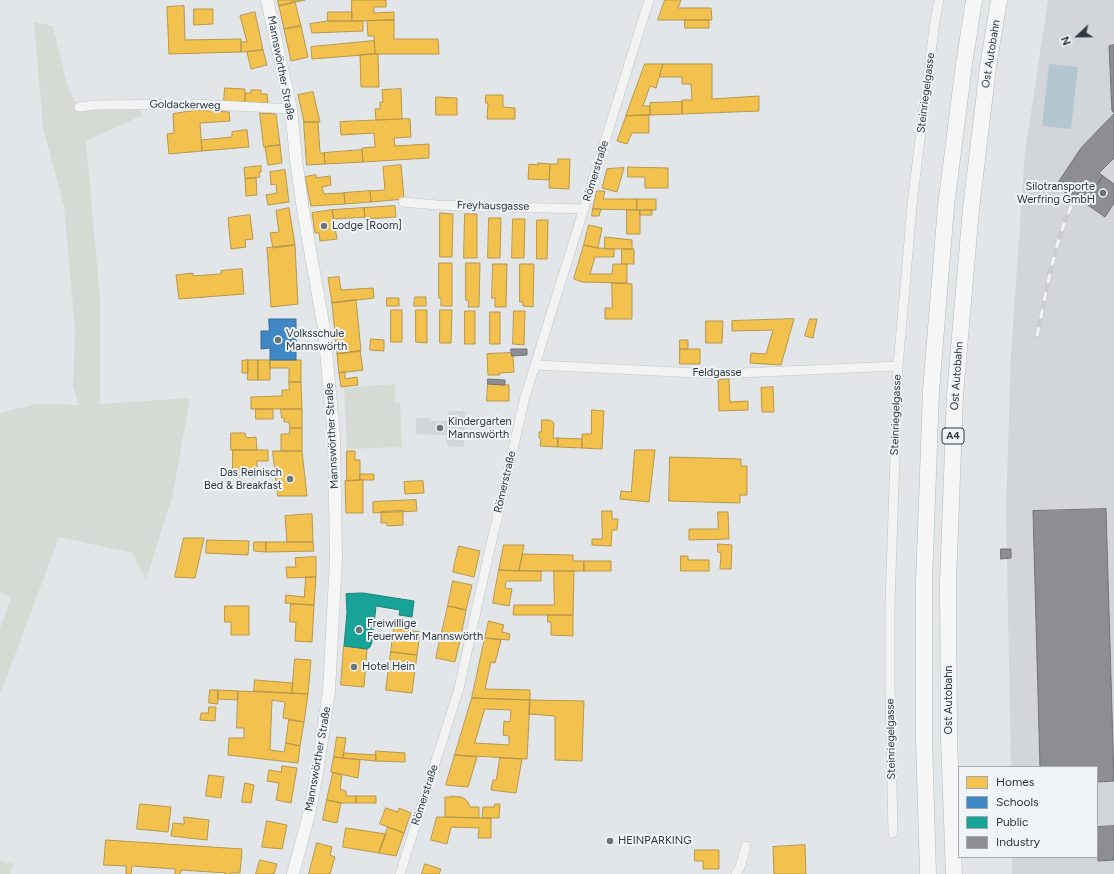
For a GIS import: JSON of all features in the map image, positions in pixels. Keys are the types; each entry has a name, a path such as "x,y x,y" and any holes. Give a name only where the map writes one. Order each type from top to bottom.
{"highway":[{"name":"A4","path":"928,874 924,739 924,582 931,391 946,206 964,64 974,0"},
{"name":"Ost Autobahn","path":"954,874 949,739 948,583 955,395 971,209 988,67 999,0"}],"main road":[{"name":"Mannswörther Straße","path":"268,0 291,109 302,202 324,329 334,437 336,550 329,691 317,773 309,814 293,874"}],"street":[{"name":"Römerstraße","path":"400,874 459,688 524,404 649,0"},
{"name":"Steinriegelgasse","path":"893,833 890,700 890,603 898,366 913,195 939,0"},
{"name":"Goldackerweg","path":"79,107 95,105 196,104 291,109"},
{"name":"Freyhausgasse","path":"403,202 437,205 584,209"},
{"name":"Feldgasse","path":"536,365 717,374 898,366"},
{"path":"736,874 741,865 746,846"}],"shaded area":[{"path":"1048,0 1114,0 1114,874 1012,874 1012,858 1098,858 1098,766 1011,766 1006,512 1011,352 1025,153"},
{"path":"34,22 53,26 67,85 76,104 77,113 92,108 137,107 143,115 86,141 100,298 100,404 190,398 173,494 146,580 132,553 59,537 0,695 0,628 11,598 0,591 0,413 36,404 78,405 73,385 75,330 64,206 43,128"},
{"path":"395,384 395,403 400,403 402,447 347,449 344,388"},
{"name":"Kindergarten Mannswörth","path":"448,411 465,411 464,447 447,446 446,435 416,434 416,418 431,418 431,421 447,421"},
{"path":"0,861 14,864 10,874 0,874"}],"water":[{"path":"1049,64 1078,67 1071,129 1042,126"}],"building: Homes":[{"path":"278,0 305,0 279,6"},
{"path":"352,0 386,0 386,7 374,7 374,13 394,12 394,20 352,21"},
{"path":"665,0 681,0 678,8 711,8 712,20 658,20"},
{"path":"295,2 301,26 284,29 279,6"},
{"path":"184,6 185,40 241,39 241,52 169,54 167,7"},
{"path":"194,9 213,9 213,24 194,25"},
{"path":"255,12 263,50 241,52 241,42 247,42 240,16"},
{"path":"328,12 352,12 352,21 328,21"},
{"path":"394,20 394,39 438,39 439,54 375,54 374,36 368,36 367,21"},
{"path":"685,20 709,20 709,28 685,28"},
{"path":"328,21 363,21 363,31 312,33 310,24"},
{"path":"301,26 308,57 291,61 284,29"},
{"path":"374,41 375,54 312,59 311,47"},
{"path":"263,50 267,65 251,69 247,52"},
{"path":"378,54 379,87 361,87 360,55"},
{"path":"645,64 663,64 656,88 650,86 643,106 650,106 650,115 626,116"},
{"path":"663,64 712,64 712,99 759,96 759,111 682,114 682,100 692,100 691,84 682,84 682,77 660,77"},
{"path":"225,88 245,89 245,102 224,102"},
{"path":"401,89 402,119 376,120 375,109 380,109 380,102 383,102 382,90"},
{"path":"251,90 261,90 261,94 267,94 268,103 245,102 245,93 251,93"},
{"path":"313,92 320,122 304,122 298,95"},
{"path":"486,95 503,95 503,107 515,108 515,119 487,119 488,103 486,103"},
{"path":"436,97 457,98 457,115 436,115"},
{"path":"682,102 682,114 650,115 650,103"},
{"path":"198,110 229,112 230,121 200,123 202,151 169,154 167,134 174,133 173,114"},
{"path":"260,113 276,114 280,145 264,147"},
{"path":"649,115 649,133 632,133 627,144 617,141 626,116"},
{"path":"410,119 411,137 394,138 395,146 429,144 429,158 363,162 362,148 375,147 374,133 341,135 340,122"},
{"path":"304,122 318,122 320,153 324,153 325,164 307,165"},
{"path":"247,130 249,147 202,151 201,140 232,137 232,132"},
{"path":"280,145 282,163 268,165 265,147"},
{"path":"362,150 363,162 325,164 324,153"},
{"path":"558,159 570,159 569,189 549,188 550,164 558,164"},
{"path":"538,163 550,164 549,180 528,179 529,164 538,165"},
{"path":"401,165 404,199 371,202 370,191 385,190 383,167"},
{"path":"261,166 261,172 259,172 260,177 245,179 244,168"},
{"path":"628,167 668,168 668,188 645,188 645,177 628,177"},
{"path":"624,168 617,192 602,188 607,169"},
{"path":"285,170 289,202 268,205 266,195 277,193 276,184 271,185 270,172"},
{"path":"316,175 316,178 330,176 331,185 322,187 324,194 344,193 345,204 311,206 305,177"},
{"path":"256,178 257,195 246,196 245,179"},
{"path":"370,191 371,202 345,204 344,193"},
{"path":"597,191 605,191 603,199 637,199 637,210 593,209"},
{"path":"637,199 656,199 656,210 637,210"},
{"path":"395,206 396,217 365,219 364,208"},
{"path":"289,208 295,245 273,248 270,233 279,232 276,211"},
{"path":"364,208 365,217 334,219 332,210"},
{"path":"593,209 601,209 599,216 592,216"},
{"name":"Lodge [Room]","path":"332,210 337,239 320,241 319,233 315,233 312,213"},
{"path":"627,210 640,210 640,234 627,234"},
{"path":"640,210 652,210 652,215 640,215"},
{"path":"440,213 453,214 452,257 440,257"},
{"path":"465,214 477,214 477,258 464,258"},
{"path":"250,215 253,239 245,240 246,247 231,249 228,218"},
{"path":"489,218 501,218 500,258 488,258"},
{"path":"513,219 525,219 524,258 512,258"},
{"path":"537,220 548,220 547,259 537,259"},
{"path":"589,225 602,228 598,248 584,245"},
{"path":"605,237 632,240 632,249 605,249"},
{"path":"295,245 298,304 271,307 267,248"},
{"path":"584,245 614,249 614,257 595,257 590,274 612,274 613,264 627,264 627,283 582,282 574,279"},
{"path":"622,249 634,249 634,264 622,264"},
{"path":"439,263 452,263 452,306 441,306 441,298 439,298"},
{"path":"466,263 480,263 479,307 468,307 469,301 466,300"},
{"path":"493,264 507,264 506,307 495,307 495,298 492,298"},
{"path":"520,264 534,264 533,307 523,306 523,302 520,302"},
{"path":"242,269 244,294 179,299 176,275 193,273 193,276 221,274 221,271"},
{"path":"339,277 341,290 373,288 374,298 332,303 328,278"},
{"path":"612,283 632,284 632,319 605,319 605,308 612,308"},
{"path":"415,297 426,297 426,306 414,306"},
{"path":"387,298 399,298 399,306 387,306"},
{"path":"356,300 361,351 337,354 332,303"},
{"path":"391,310 402,310 402,342 391,342"},
{"path":"416,310 427,310 427,343 416,342"},
{"path":"440,310 452,310 451,343 440,343"},
{"path":"465,311 475,311 475,344 465,344"},
{"path":"514,311 525,311 524,345 513,344"},
{"path":"490,312 500,312 500,344 490,344"},
{"path":"794,319 781,365 750,363 751,353 766,354 773,330 732,331 732,321"},
{"path":"810,319 817,319 813,338 805,336"},
{"path":"706,321 723,321 722,343 706,343"},
{"path":"371,339 384,340 384,351 370,350"},
{"path":"680,340 688,340 688,349 680,349"},
{"path":"680,349 700,349 700,364 680,364"},
{"path":"360,351 363,370 339,373 337,354"},
{"path":"512,353 514,372 499,373 500,375 488,375 487,354"},
{"path":"248,360 258,360 258,380 248,380"},
{"path":"248,360 248,373 242,373 242,361"},
{"path":"258,360 270,360 270,380 258,380"},
{"path":"270,360 301,360 301,382 289,382 289,368 270,368"},
{"path":"345,372 345,379 357,377 358,385 341,387 339,373"},
{"path":"729,379 730,402 748,401 748,410 719,411 718,380"},
{"path":"289,382 301,382 302,409 251,409 251,397 282,396 282,390 289,390"},
{"path":"488,384 509,385 509,401 487,401"},
{"path":"773,387 774,412 762,412 761,388"},
{"path":"256,409 273,409 273,419 256,419"},
{"path":"281,409 302,409 302,428 290,428 289,422 284,422 284,418 282,418"},
{"path":"592,410 604,411 602,449 582,448 582,434 591,434"},
{"path":"542,420 550,420 554,423 553,438 558,438 558,447 540,446 541,439 539,438 539,432 541,432"},
{"path":"290,428 302,428 302,451 281,451 281,434 289,434"},
{"path":"231,433 245,433 246,438 256,437 257,450 231,450"},
{"path":"558,438 582,439 582,448 558,447"},
{"path":"233,450 268,450 268,461 257,461 257,476 233,476"},
{"path":"635,450 655,450 649,502 620,499 621,491 631,492"},
{"name":"Das Reinisch Bed & Breakfast","path":"273,451 302,451 307,496 278,496"},
{"path":"347,451 355,451 355,460 360,460 360,480 347,481"},
{"path":"670,457 741,459 741,466 747,466 747,495 740,495 740,503 669,501"},
{"path":"360,474 374,474 374,480 360,480"},
{"path":"363,480 363,513 346,513 345,481"},
{"path":"423,481 424,493 405,494 404,482"},
{"path":"416,500 417,511 373,513 373,502"},
{"path":"403,511 403,525 387,526 387,523 381,523 381,512"},
{"path":"602,511 612,511 612,519 618,519 617,530 612,530 611,546 592,545 592,539 602,539"},
{"path":"718,512 728,512 729,539 689,540 689,529 718,529"},
{"path":"312,514 313,542 287,542 285,516"},
{"path":"184,538 204,538 195,578 175,577"},
{"path":"207,540 249,541 248,555 206,553"},
{"path":"254,542 266,542 266,552 254,551"},
{"path":"266,542 313,542 314,551 266,552"},
{"path":"718,544 732,545 731,569 720,569 721,553 718,552"},
{"path":"504,545 524,545 519,571 499,570"},
{"path":"459,546 480,551 474,577 453,572"},
{"path":"523,554 573,555 573,561 584,561 584,571 519,571"},
{"path":"681,556 688,556 688,560 709,560 709,571 681,571"},
{"path":"316,557 316,577 287,578 286,567 296,567 295,558"},
{"path":"584,561 611,561 611,571 584,571"},
{"path":"499,570 541,571 541,581 506,581 505,588 512,589 509,606 493,603"},
{"path":"554,571 574,571 573,615 513,615 514,605 554,605"},
{"path":"306,577 316,577 314,605 285,603 286,595 304,597"},
{"path":"453,581 472,585 466,610 448,606"},
{"path":"291,604 314,605 312,642 295,641 296,622 290,622"},
{"path":"225,606 249,606 249,635 231,635 231,622 225,622"},
{"path":"448,606 466,610 461,636 442,632"},
{"path":"548,615 573,615 573,636 551,635 551,622 548,622"},
{"path":"489,621 504,625 502,632 510,634 509,640 485,638"},
{"path":"394,628 420,632 417,655 391,652"},
{"path":"442,632 461,636 455,662 436,658"},
{"path":"485,638 501,640 495,663 491,662 485,689 530,690 530,700 472,698"},
{"name":"Hotel Hein","path":"344,646 367,649 364,687 341,685"},
{"path":"391,652 417,655 412,693 386,690"},
{"path":"295,659 311,660 308,694 292,693"},
{"path":"255,680 293,683 292,693 254,691"},
{"path":"210,690 218,690 218,704 209,703"},
{"path":"218,690 238,691 238,700 218,699"},
{"path":"238,691 308,694 304,722 283,718 285,702 272,700 270,750 284,752 286,743 300,746 298,763 228,755 229,738 244,738 244,728 237,728"},
{"path":"472,698 530,700 527,759 455,755","holes":["485,709 511,710 510,722 504,721 503,735 509,736 509,745 475,743"]},
{"path":"530,700 584,701 582,761 555,760 555,716 529,714"},
{"path":"209,707 216,707 215,721 200,720 201,713 208,713"},
{"path":"289,720 304,722 300,746 286,743"},
{"path":"337,737 346,738 343,758 334,757"},
{"path":"376,751 405,753 405,762 376,761"},
{"path":"344,753 376,755 376,761 343,758"},
{"path":"455,755 477,757 468,787 446,785"},
{"path":"334,757 360,760 358,778 331,772"},
{"path":"500,758 522,759 516,793 491,790 493,780 496,780"},
{"path":"282,766 297,768 291,803 276,800 279,783 267,781 269,770 281,772"},
{"path":"333,773 342,775 340,789 346,791 346,796 356,796 356,803 341,803 327,800"},
{"path":"209,775 224,777 221,798 206,796"},
{"path":"245,783 254,785 251,803 242,802"},
{"path":"356,796 376,796 376,803 356,803"},
{"path":"451,796 465,799 470,807 479,807 479,818 445,817 445,797"},
{"path":"327,800 341,803 337,823 323,820"},
{"path":"140,804 171,807 168,832 137,829"},
{"path":"495,804 500,804 499,818 482,818 483,807 494,807"},
{"path":"386,808 398,812 399,808 411,813 404,833 380,824"},
{"path":"184,817 209,820 207,840 171,836 173,823 184,824"},
{"path":"437,817 491,818 491,838 478,838 479,828 451,827 447,844 431,840"},
{"path":"267,821 287,825 282,849 262,847"},
{"path":"388,827 404,833 396,856 379,853"},
{"path":"346,828 386,834 379,853 343,847"},
{"path":"106,840 242,849 240,873 225,874 181,870 180,874 175,874 175,869 132,866 131,874 126,874 126,866 104,865"},
{"path":"317,843 332,847 330,855 335,857 330,874 309,874"},
{"path":"805,845 806,874 774,874 773,847"},
{"path":"695,850 719,850 719,869 703,869 703,861 695,861"},
{"path":"260,860 277,864 274,874 256,874"},
{"path":"425,864 441,869 439,874 422,874"}],"building: Schools":[{"name":"Volksschule Mannswörth","path":"269,319 296,319 296,360 270,360 270,348 261,349 261,331 269,331"}],"building: Public":[{"name":"Freiwillige Feuerwehr Mannswörth","path":"363,593 414,601 412,617 399,615 400,610 376,606 372,642 370,647 367,649 344,646 347,612 346,594"}],"building: Industry":[{"path":"1114,45 1114,113 1112,111 1109,46"},
{"path":"1114,114 1114,158 1099,173 1103,176 1085,203 1055,187 1081,148"},
{"name":"Silotransporte Werfring GmbH","path":"1103,176 1114,184 1114,203 1105,217 1085,203"},
{"path":"511,349 527,349 527,355 512,356"},
{"path":"488,379 505,380 505,385 488,384"},
{"path":"1106,509 1114,781 1098,782 1098,766 1040,766 1033,511"},
{"path":"1001,549 1011,549 1011,558 1001,559"},
{"path":"1114,826 1114,860 1098,861 1098,827"}],"railway":[{"path":"1037,336 1056,248 1075,198"}],"place":[{"name":"Silotransporte Werfring GmbH","path":"1103,193"},
{"name":"Lodge [Room]","path":"324,226"},
{"name":"Volksschule Mannswörth","path":"278,340"},
{"name":"Kindergarten Mannswörth","path":"440,428"},
{"name":"Das Reinisch Bed & Breakfast","path":"290,479"},
{"name":"Freiwillige Feuerwehr Mannswörth","path":"359,630"},
{"name":"Hotel Hein","path":"354,667"},
{"name":"HEINPARKING","path":"610,841"}]}
